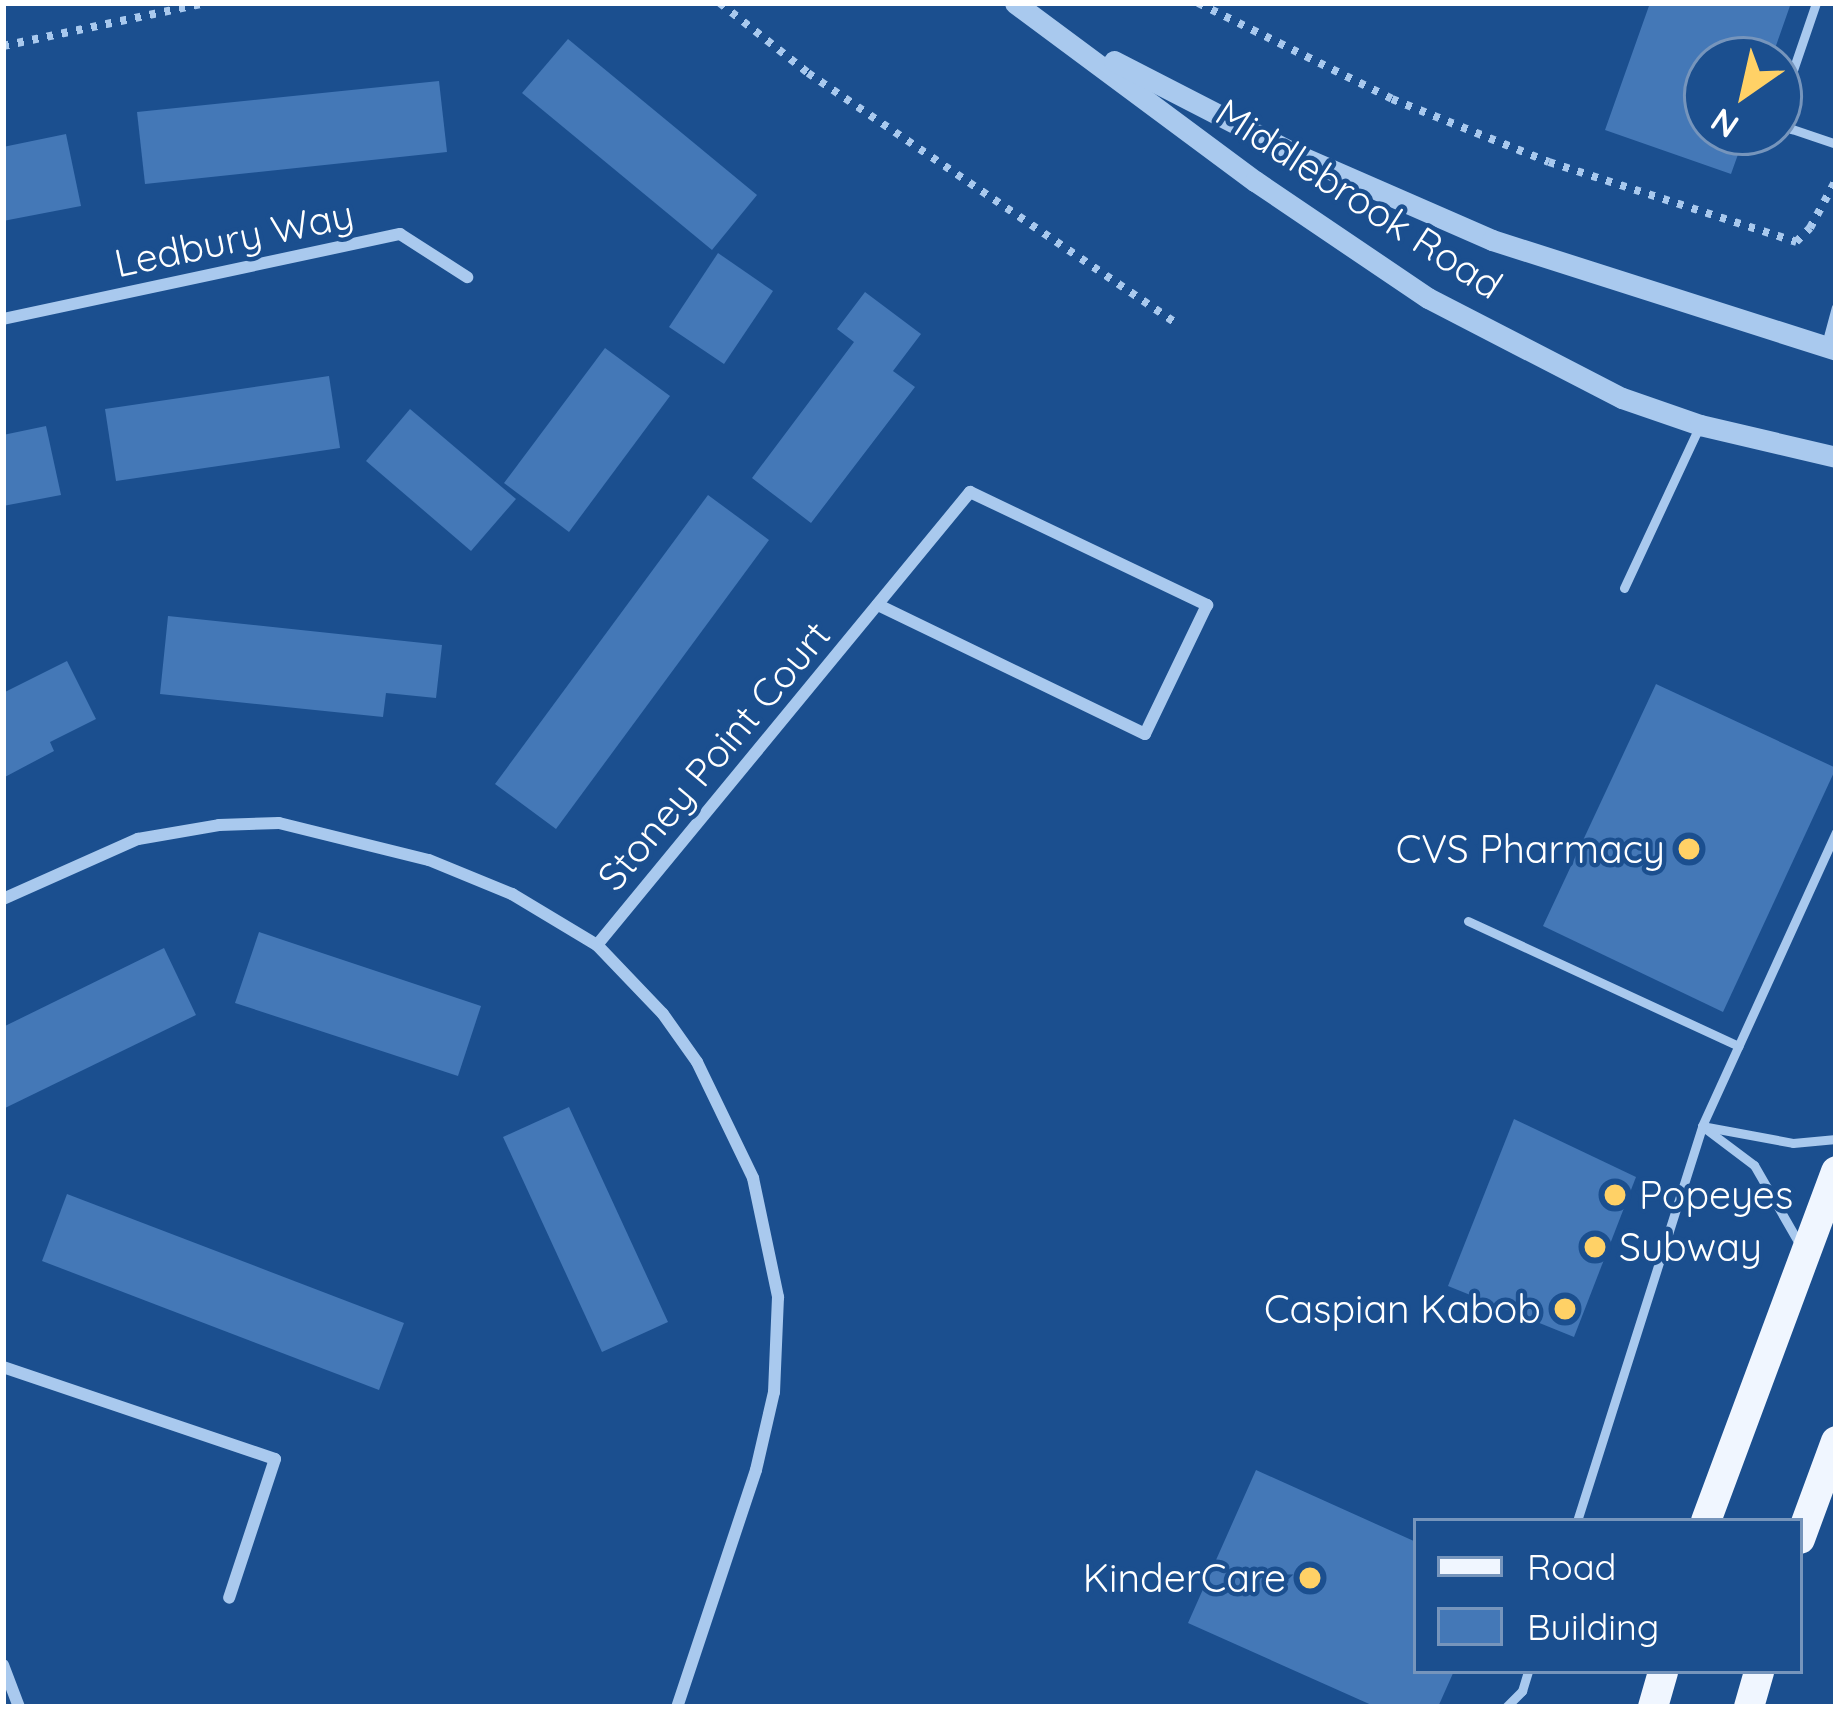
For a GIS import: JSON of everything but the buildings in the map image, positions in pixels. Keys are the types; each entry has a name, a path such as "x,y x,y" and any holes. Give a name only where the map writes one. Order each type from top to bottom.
{"main road":[{"path":"1707,1518 1836,1172"},
{"path":"1803,1531 1836,1441"},
{"path":"1653,1707 1662,1674"},
{"path":"1749,1707 1758,1674"}],"street":[{"name":"Middlebrook Road","path":"1015,3 1255,181 1428,298 1622,398 1700,425 1836,457"},
{"name":"Middlebrook Road","path":"1065,36 1293,154 1492,240 1830,349"},
{"name":"Ledbury Way","path":"3,319 400,234 467,277"},
{"name":"Stoney Point Court","path":"597,945 970,492 1207,605 1145,734 878,604"},
{"path":"3,899 139,839 219,825 279,823 429,860 512,894 597,945 663,1014 697,1063 753,1178 778,1297 774,1393 756,1470 677,1707"},
{"path":"3,1366 275,1459 229,1598"},
{"path":"3,1665 19,1707"}],"lane":[{"path":"1803,41 1816,3"},
{"path":"1803,133 1836,145"},
{"path":"1830,349 1836,307"},
{"path":"1624,588 1700,425"},
{"path":"1577,1518 1702,1126 1836,832"},
{"path":"1468,921 1738,1046"},
{"path":"1702,1126 1793,1143 1836,1139"},
{"path":"1702,1126 1754,1166 1804,1252"},
{"path":"1506,1707 1522,1691 1527,1674"}],"path":[{"path":"3,46 206,3"},
{"path":"720,3 808,73 1176,322"},
{"path":"1198,3 1392,99 1510,146 1796,242 1810,228 1836,180"}],"place":[{"name":"CVS Pharmacy","path":"1689,849"},
{"name":"Popeyes","path":"1615,1195"},
{"name":"Subway","path":"1595,1247"},
{"name":"Caspian Kabob","path":"1565,1309"},
{"name":"KinderCare","path":"1310,1578"}]}
